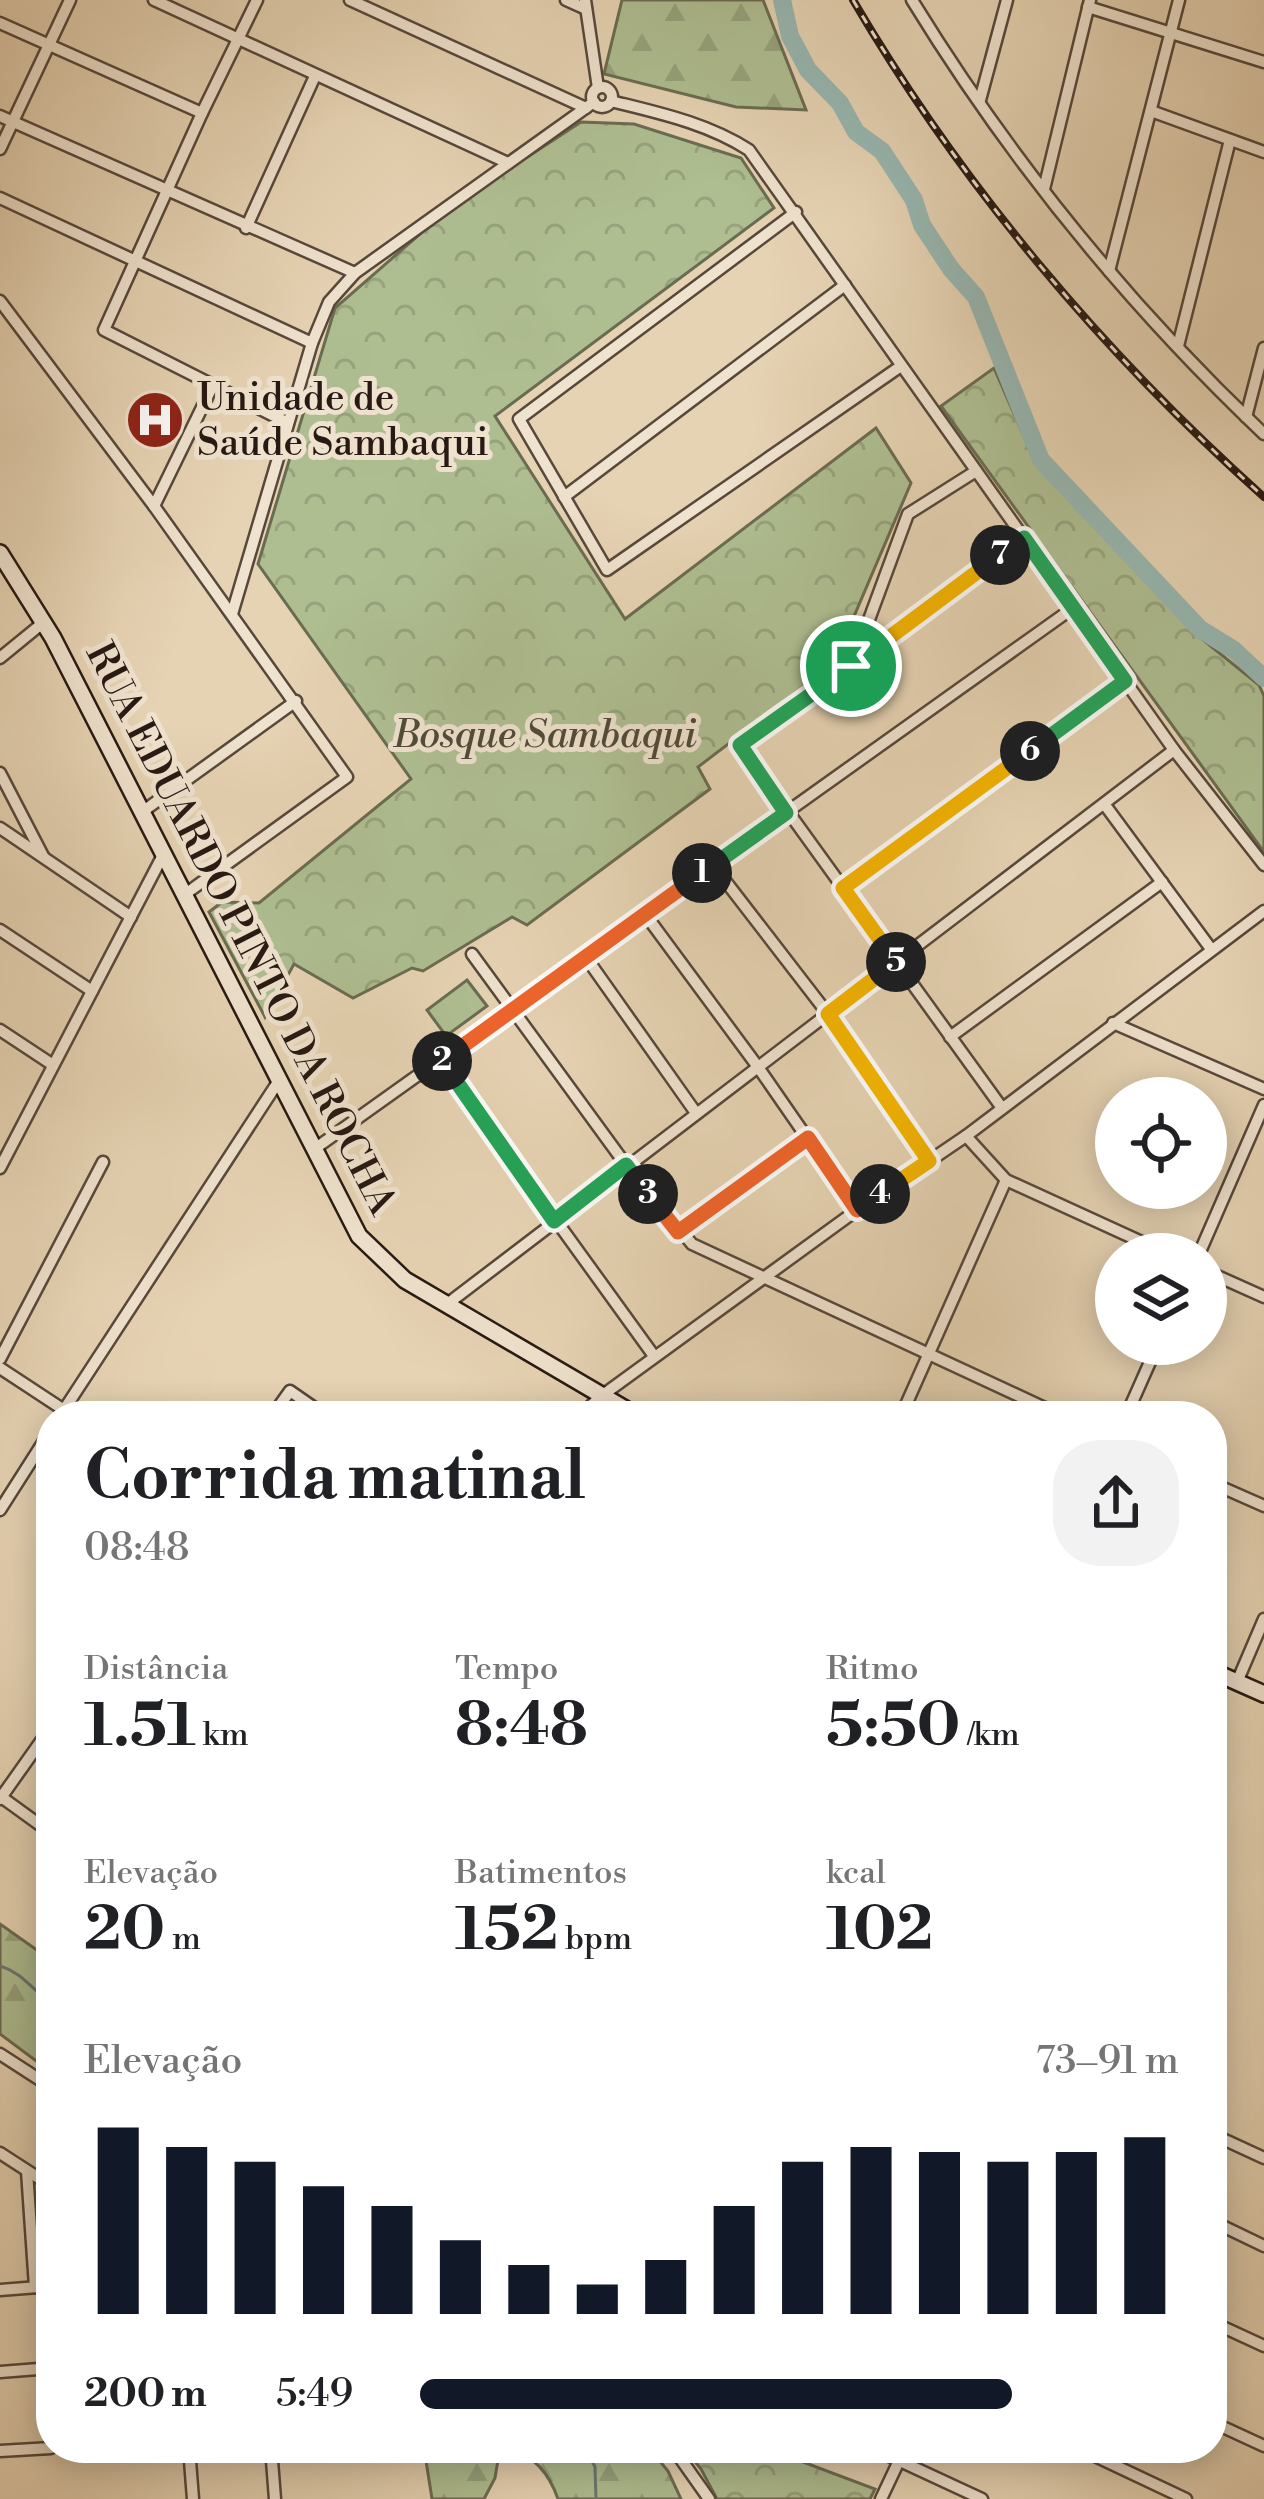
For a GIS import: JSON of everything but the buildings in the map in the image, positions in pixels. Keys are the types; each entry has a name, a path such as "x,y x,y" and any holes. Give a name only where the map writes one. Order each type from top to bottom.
{"main road":[{"name":"RUA EDUARDO PINTO DA ROCHA","path":"0,553 44,622 344,1211 368,1247 392,1271 610,1401"},
{"path":"1227,1678 1264,1694"}],"street":[{"path":"0,149 6,118 70,0"},
{"path":"154,0 508,163"},
{"path":"257,0 104,330 288,423"},
{"path":"350,0 590,105 603,107 611,101"},
{"path":"566,0 586,5 598,88"},
{"path":"980,100 1007,0"},
{"path":"1109,271 1179,0"},
{"path":"1044,190 1089,3 1264,62"},
{"path":"917,4 1044,190 1109,271 1264,434"},
{"path":"0,23 202,112"},
{"path":"246,228 315,76"},
{"path":"232,614 312,343 329,302 355,273 590,105 598,88"},
{"path":"598,88 608,89 611,101"},
{"path":"611,101 726,135 749,150 1174,750 1264,865"},
{"path":"1151,111 1264,152"},
{"path":"6,118 355,273"},
{"path":"1178,346 1230,140"},
{"path":"0,198 312,343"},
{"path":"796,212 519,419 608,569 901,366"},
{"path":"564,497 845,286"},
{"path":"0,301 296,701 346,777 184,896"},
{"path":"1246,417 1264,348"},
{"path":"154,506 213,385"},
{"path":"851,666 908,514 976,471"},
{"path":"1002,1108 740,745 1024,538"},
{"path":"313,1150 1073,608"},
{"path":"0,658 44,622"},
{"path":"843,888 1125,681"},
{"path":"142,812 296,701"},
{"path":"446,1305 1174,750"},
{"path":"0,773 45,859"},
{"path":"1105,806 1211,949"},
{"path":"0,828 130,917"},
{"path":"0,1168 163,855"},
{"path":"713,865 828,1014 929,1161"},
{"path":"950,1037 1162,882"},
{"path":"595,1401 966,1136 1264,910"},
{"path":"644,914 857,1210"},
{"path":"0,930 92,991"},
{"path":"472,954 626,1165 692,1244 1028,1401"},
{"path":"585,956 697,1113"},
{"path":"1113,1022 1264,1090"},
{"path":"0,1030 53,1065"},
{"path":"440,1060 654,1357"},
{"path":"74,1401 278,1082"},
{"path":"1208,1233 1264,1105"},
{"path":"0,1131 14,1141"},
{"path":"966,1136 1006,1180 1122,1233"},
{"path":"678,1232 808,1138"},
{"path":"49,1401 0,1363 103,1162"},
{"path":"908,1401 1006,1180"},
{"path":"1227,1280 1264,1297"},
{"path":"1133,1401 1149,1365"},
{"path":"0,1510 36,1454"},
{"path":"1227,1490 1264,1506"},
{"path":"1237,1682 1264,1619"},
{"path":"36,1748 0,1798 36,1823"},
{"path":"0,2054 36,2077"},
{"path":"1227,2141 1264,2158"},
{"path":"0,2153 36,2176"},
{"path":"0,2290 35,2288 27,2170"},
{"path":"1227,2229 1264,2246"},
{"path":"1227,2329 1264,2346"},
{"path":"0,2372 36,2369"},
{"path":"1227,2429 1264,2446"},
{"path":"0,2451 36,2449"},
{"path":"190,2463 193,2499"},
{"path":"272,2463 275,2499"},
{"path":"684,2463 709,2499"},
{"path":"881,2499 899,2463"},
{"path":"919,2463 982,2499"},
{"path":"1110,2463 1186,2499"}],"green space":[{"path":"622,0 763,0 806,110 736,107 604,74"},
{"name":"Bosque Sambaqui","path":"581,122 634,124 741,158 774,208 495,416 625,619 876,428 911,483 834,663 698,767 710,789 527,925 512,917 423,971 412,968 353,998 294,964 265,1017 209,912 222,902 259,903 411,779 258,564 335,308 451,207"},
{"path":"994,368 1036,464 1192,631 1259,685 1264,696 1264,852 941,406"},
{"path":"467,980 487,1006 446,1036 427,1010"},
{"path":"0,1924 36,1949 36,2061 0,2034"},
{"path":"426,2463 498,2463 484,2499 432,2499"},
{"path":"535,2463 661,2463 681,2499 558,2499"},
{"path":"696,2463 806,2463 875,2489 870,2499 717,2499"}],"waterway":[{"path":"782,0 790,36 808,70 840,103 856,132 882,151 914,200 922,225 976,297 1041,460 1200,629 1234,650 1264,678"},
{"path":"0,1966 36,1990"},
{"path":"593,2463 596,2499"}],"railway":[{"path":"853,0 941,136 1039,265 1148,385 1264,497"}],"place":[{"name":"Unidade de Saúde Sambaqui","path":"155,420"}],"route":[{"path":"1024,538 1125,681 843,888 896,963 828,1014 929,1161 857,1210 808,1138 678,1232 626,1165 554,1221 440,1060 786,813 740,745 851,666 1024,538"}]}
